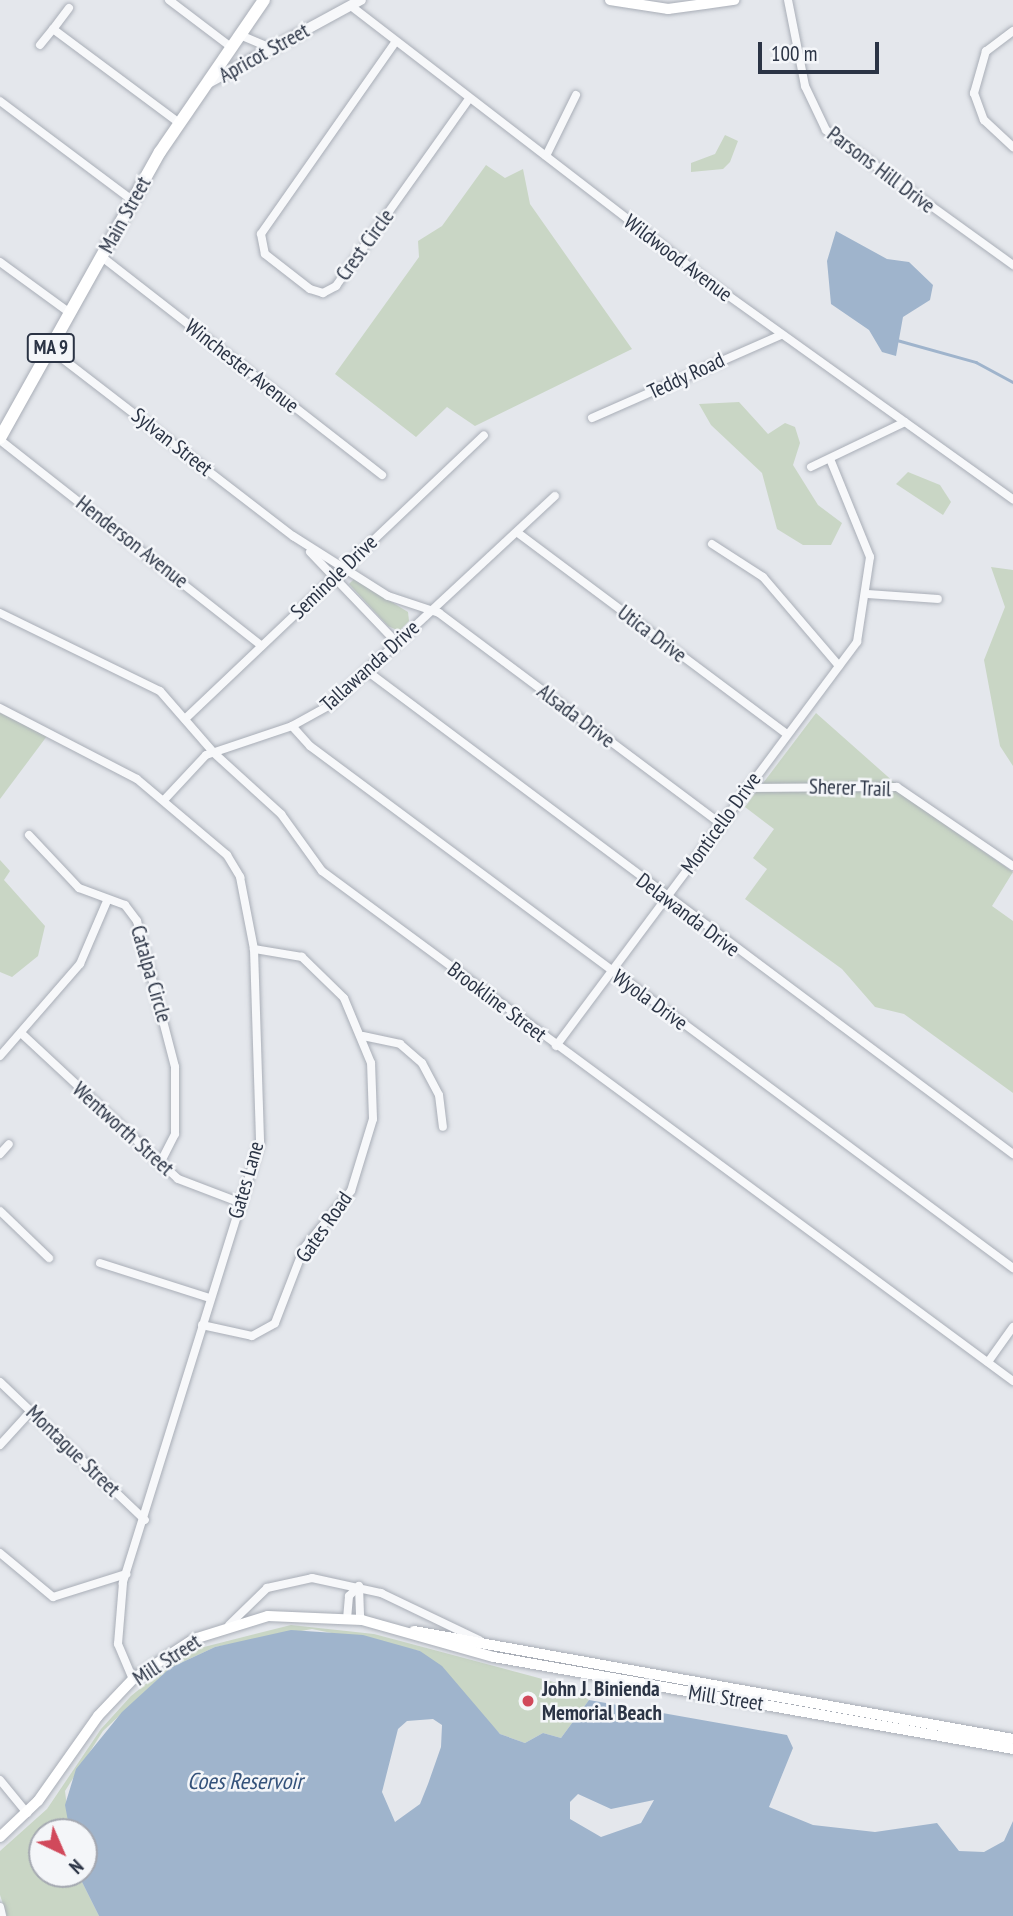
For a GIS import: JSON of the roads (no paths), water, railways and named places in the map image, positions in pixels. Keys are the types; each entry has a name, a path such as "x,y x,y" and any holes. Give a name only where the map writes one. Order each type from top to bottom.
{"highway":[{"name":"Main Street","path":"0,439 179,123 264,0"}],"main road":[{"path":"610,0 668,9 734,0"},
{"name":"Mill Street","path":"0,1837 27,1813 98,1716 133,1679 173,1650 229,1625 268,1616 360,1620 1013,1749"},
{"name":"Mill Street","path":"401,1629 494,1657 830,1713 1013,1740"}],"street":[{"path":"169,0 249,59"},
{"name":"Apricot Street","path":"203,86 361,0"},
{"name":"Parsons Hill Drive","path":"788,0 804,86 826,130 1013,265"},
{"name":"Wildwood Avenue","path":"351,6 394,44 781,335 1013,499"},
{"path":"40,46 69,8"},
{"path":"53,29 179,123"},
{"path":"1013,31 986,51 974,93 984,120 1013,147"},
{"path":"240,36 271,48"},
{"name":"Crest Circle","path":"394,44 261,234 265,254 310,289 323,293 336,286 469,99"},
{"path":"546,156 576,95"},
{"path":"0,101 133,201"},
{"name":"Winchester Avenue","path":"102,257 382,475"},
{"path":"0,262 70,313"},
{"name":"Teddy Road","path":"592,418 781,335"},
{"name":"Sylvan Street","path":"50,349 293,536 388,596 431,611"},
{"path":"811,467 905,422"},
{"name":"Seminole Drive","path":"185,719 484,435"},
{"name":"Henderson Avenue","path":"0,439 262,646"},
{"name":"Monticello Drive","path":"556,1046 858,640 867,594 870,556 830,459"},
{"name":"Tallawanda Drive","path":"165,799 214,753 292,726 330,705 555,496"},
{"name":"Utica Drive","path":"517,533 787,734"},
{"name":"Sylvan Street","path":"293,536 397,643"},
{"path":"712,544 763,577 839,666"},
{"path":"867,594 938,599"},
{"name":"Alsada Drive","path":"431,611 721,824"},
{"name":"Brookline Street","path":"0,613 160,691 214,753 281,814 322,871 1013,1381"},
{"name":"Delawanda Drive","path":"367,671 666,898 1013,1154"},
{"name":"Gates Lane","path":"0,708 99,756 165,799 236,865 254,949 260,1142 202,1325 145,1520 126,1574 118,1644 133,1679"},
{"name":"Wyola Drive","path":"292,726 610,972 1013,1268"},
{"name":"Sherer Trail","path":"747,788 897,787 1013,866"},
{"name":"Catalpa Circle","path":"29,835 79,888 107,901 125,905 137,921 173,1054 176,1128 160,1163"},
{"path":"1,1054 80,964 107,901"},
{"name":"Gates Road","path":"202,1325 241,1336 272,1327 303,1248 351,1191 373,1119 374,1083 363,1036 345,998 315,966 296,955 254,949"},
{"name":"Wentworth Street","path":"21,1033 181,1181 241,1203"},
{"path":"363,1036 400,1044 422,1063 439,1095 443,1127"},
{"path":"0,1154 9,1144"},
{"path":"0,1211 49,1258"},
{"path":"100,1263 211,1298"},
{"path":"988,1362 1013,1326"},
{"name":"Montague Street","path":"0,1382 145,1520"},
{"path":"0,1445 31,1411"},
{"path":"0,1553 53,1597 126,1574"},
{"path":"229,1625 252,1597 286,1580 359,1586 487,1644"},
{"path":"346,1619 349,1596 359,1586"},
{"path":"359,1586 360,1620"},
{"path":"0,1780 27,1813"},
{"path":"0,1907 2,1916"}],"water":[{"path":"836,231 887,259 909,262 933,285 930,300 903,317 896,356 882,352 869,330 831,304 827,261"},
{"name":"Coes Reservoir","path":"291,1630 363,1635 420,1651 442,1666 500,1734 525,1743 543,1733 561,1738 589,1700 787,1735 793,1748 769,1807 813,1825 875,1832 937,1823 959,1851 984,1852 1004,1841 1013,1821 1013,1916 99,1916 85,1888 98,1888 98,1818 67,1818 65,1805 76,1769 122,1712 170,1668 215,1647","holes":["433,1719 442,1725 441,1747 420,1804 395,1822 382,1792 398,1729 407,1721","578,1794 611,1809 654,1800 641,1823 601,1837 570,1819 570,1802"]}],"waterway":[{"path":"897,340 976,362 1013,382"}],"place":[{"name":"John J. Binienda Memorial Beach","path":"528,1701"}]}
